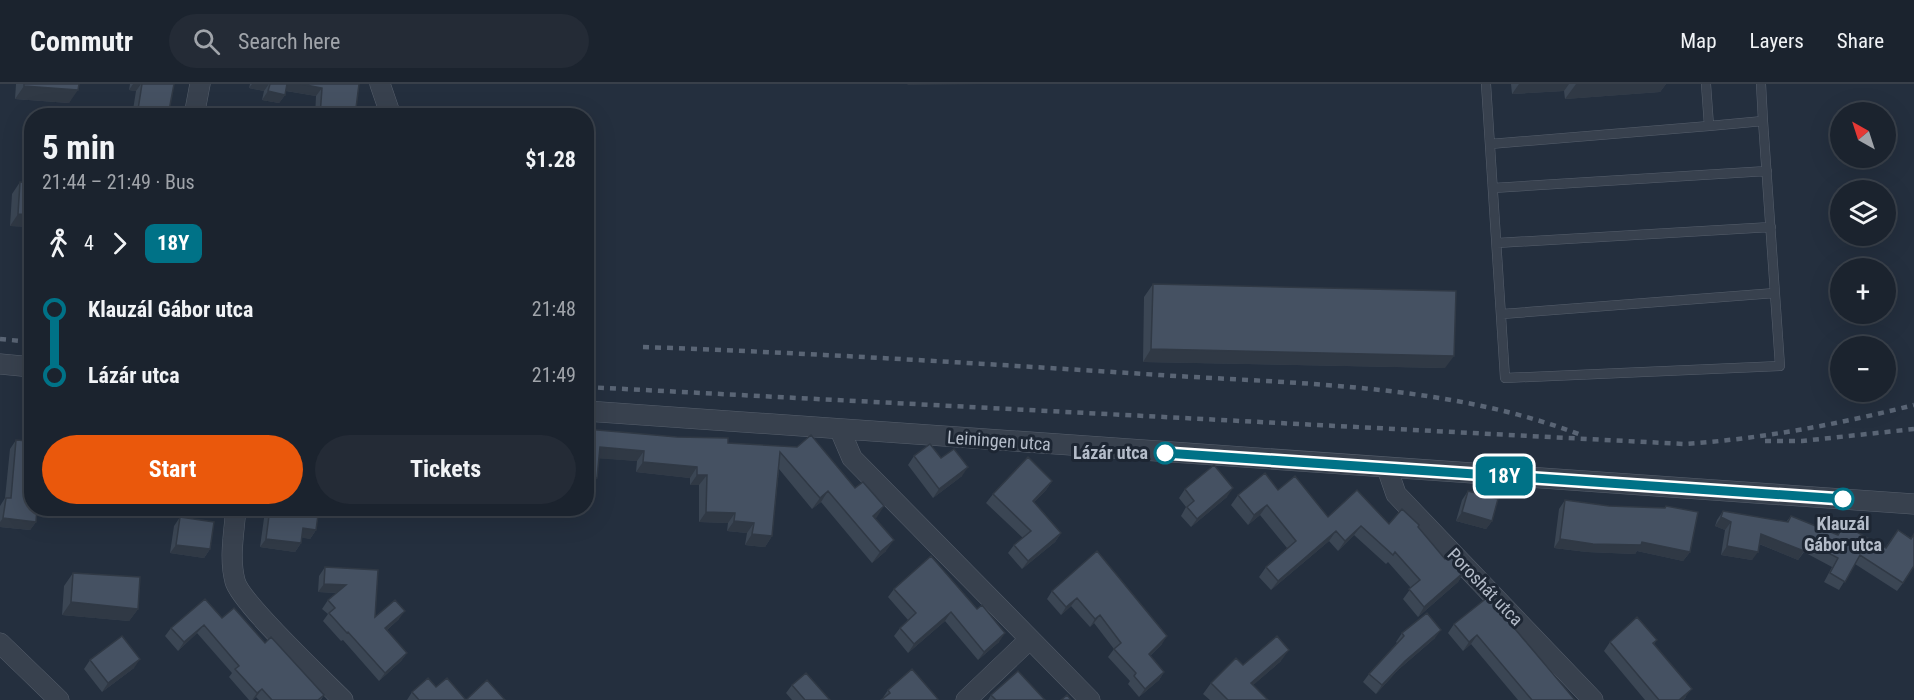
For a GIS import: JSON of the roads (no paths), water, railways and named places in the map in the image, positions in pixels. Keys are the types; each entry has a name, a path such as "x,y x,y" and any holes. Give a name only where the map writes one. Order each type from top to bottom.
{"street":[{"path":"196,108 200,84"},
{"path":"380,84 388,108"},
{"path":"0,364 24,366"},
{"name":"Leiningen utca","path":"594,412 1914,504"},
{"path":"840,430 852,458 1090,700"},
{"name":"Poroshát utca","path":"1387,468 1396,494 1593,700"},
{"path":"235,516 232,562 236,585 250,604 343,700"},
{"path":"966,700 1030,639"},
{"path":"0,643 59,700"}],"lane":[{"path":"1486,84 1505,378 1780,366 1761,84"},
{"path":"1706,84 1709,126"},
{"path":"1490,144 1764,122"},
{"path":"1493,188 1767,171"},
{"path":"1497,243 1771,227"},
{"path":"1502,314 1775,292"}],"railway":[{"path":"0,339 24,341"},
{"path":"643,347 902,359 1374,389 1479,405 1531,418 1581,435"},
{"path":"594,387 1684,444 1800,430 1914,405"},
{"path":"1765,441 1802,441 1914,429"}],"place":[{"name":"Lázár utca","path":"1165,453"},
{"name":"Klauzál Gábor utca","path":"1843,499"}]}
